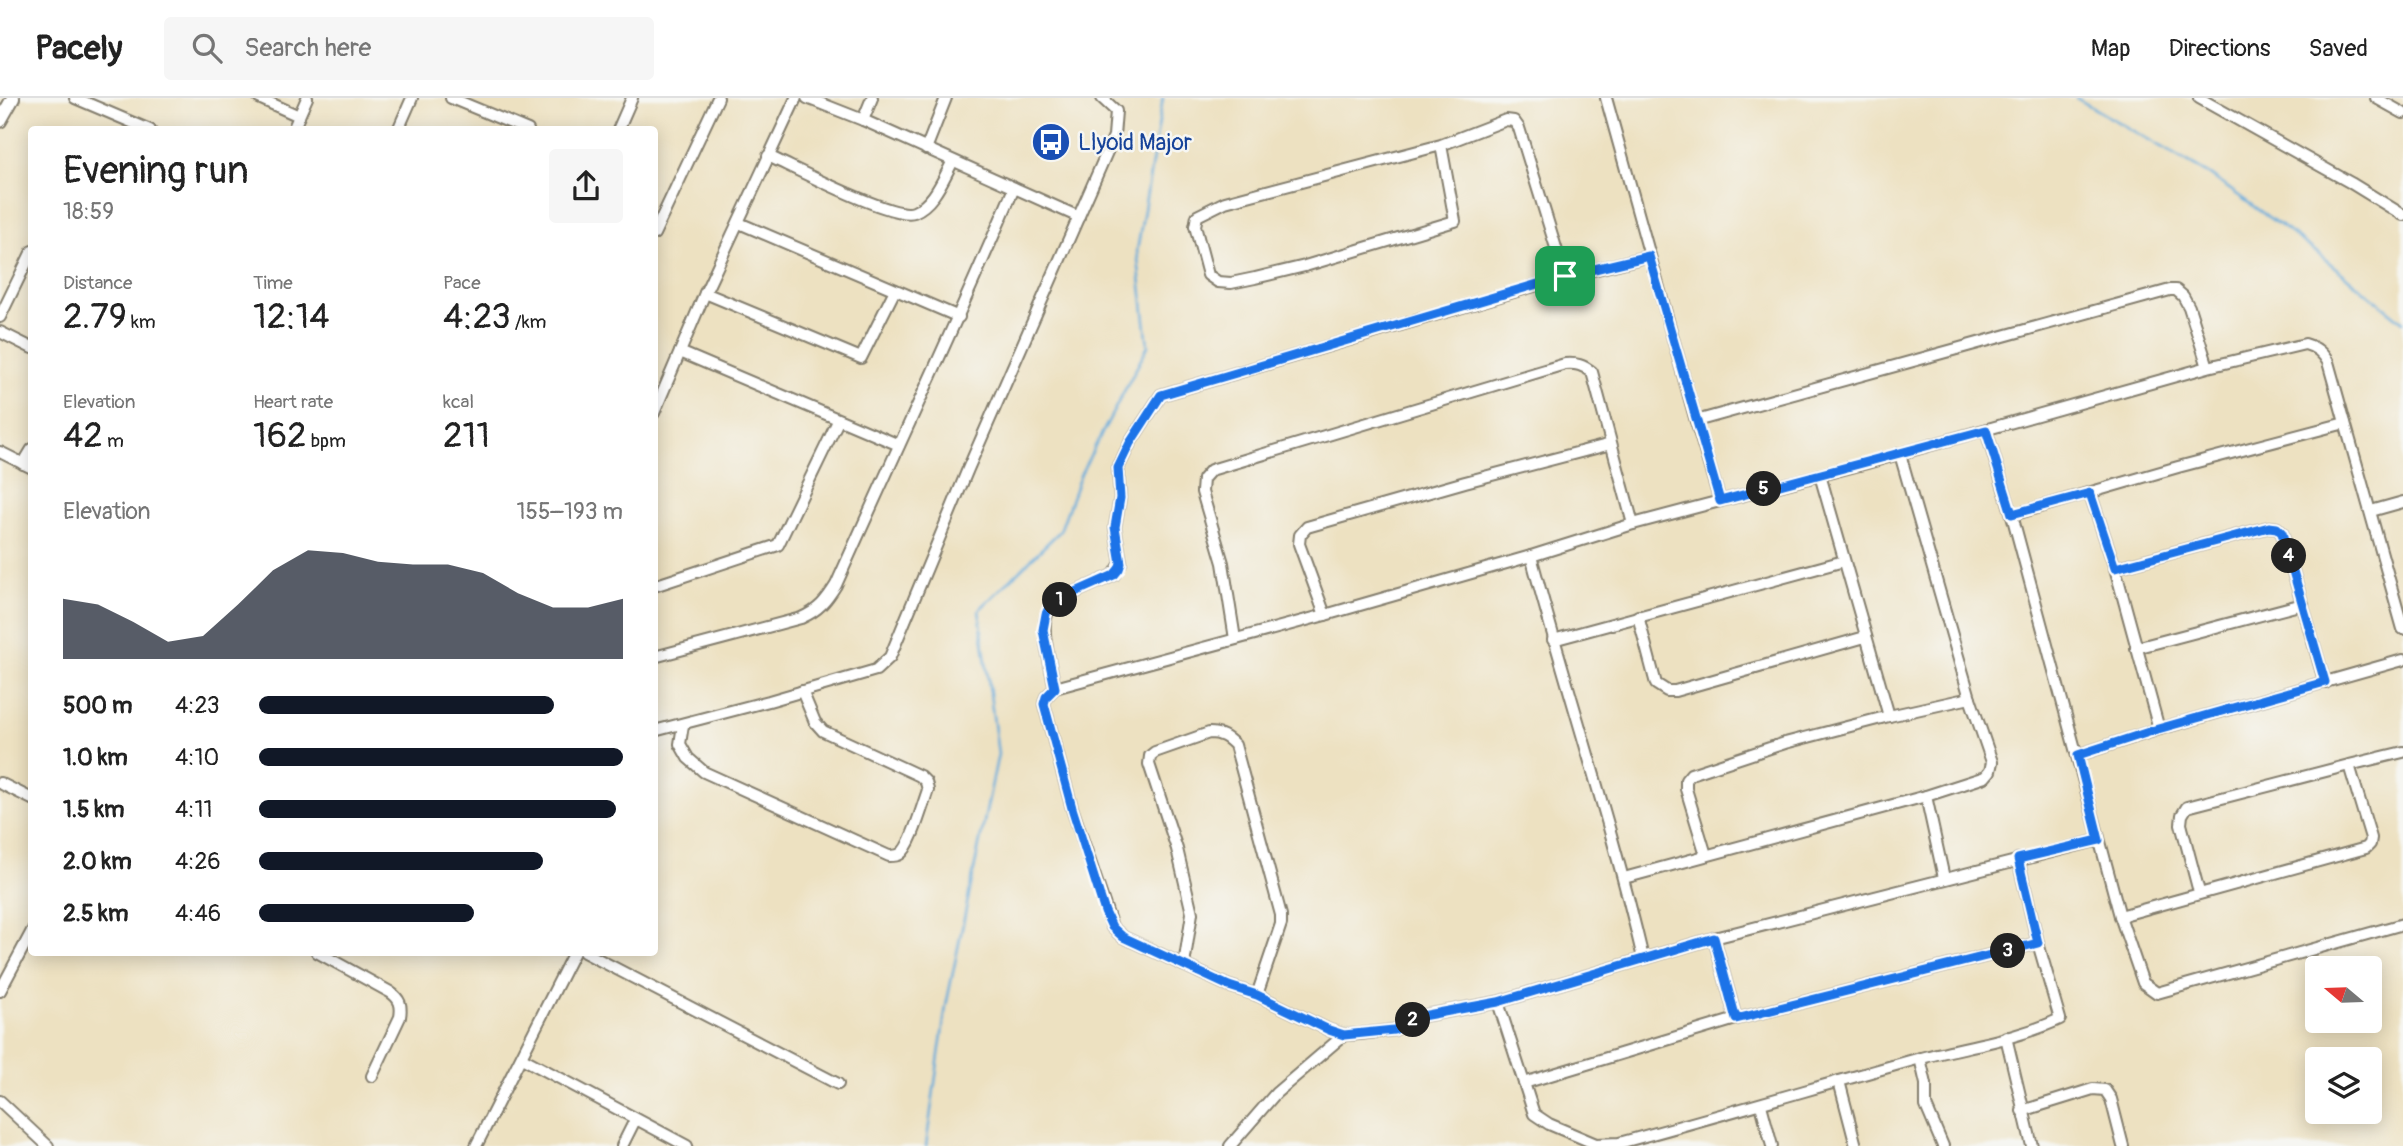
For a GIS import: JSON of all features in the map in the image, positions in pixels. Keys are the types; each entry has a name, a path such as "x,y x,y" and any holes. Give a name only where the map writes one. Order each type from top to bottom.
{"street":[{"path":"0,121 13,98"},
{"path":"75,98 141,126"},
{"path":"259,98 299,116"},
{"path":"295,126 307,98"},
{"path":"400,126 412,98"},
{"path":"451,98 520,126"},
{"path":"620,126 632,98"},
{"path":"658,226 718,98"},
{"path":"658,404 705,293 796,98"},
{"path":"807,98 863,120 1079,217"},
{"path":"863,120 872,98"},
{"path":"926,149 946,98"},
{"path":"658,730 876,670 890,657 968,469 1114,136 1116,111 1102,98"},
{"path":"1606,98 1720,501"},
{"path":"2199,98 2403,215"},
{"path":"2376,98 2403,113"},
{"path":"1441,145 1455,221 1305,266 1255,278 1219,282 1208,275 1195,226 1197,216 1208,209 1225,202 1441,145 1496,122 1514,121 1565,276"},
{"path":"768,156 882,208 906,214 923,206 931,198 953,161"},
{"path":"658,656 801,618 815,612 825,603 836,585 959,317 1014,188"},
{"path":"739,223 959,317"},
{"path":"1055,688 1043,630 1046,614 1050,606 1062,598 1114,575 1119,569 1121,563 1115,527 1120,498 1118,468 1130,443 1161,395 1565,276 1649,256"},
{"path":"0,317 28,259"},
{"path":"705,293 861,358 895,290"},
{"path":"1696,421 2170,290 2176,290 2183,296 2189,307 2208,367"},
{"path":"0,332 28,346"},
{"path":"2099,840 1714,938 1498,1002 1422,1016 1394,1030 1344,1035 1123,937 1112,927 1072,808 1044,704 1046,697 1055,688 1325,615 1633,524 1900,454 2208,367 2305,344 2322,352 2328,362 2403,629"},
{"path":"680,352 898,445"},
{"path":"1235,639 1223,563 1202,492 1203,479 1211,470 1565,364 1575,363 1592,372 1633,524"},
{"path":"658,585 778,545 838,421"},
{"path":"2012,514 2346,423"},
{"path":"1986,430 2012,514 2120,916 2143,983 2157,993 2403,923"},
{"path":"1325,615 1299,544 1300,535 1307,527 1611,444"},
{"path":"0,452 27,466"},
{"path":"1624,878 1926,796 1985,777 1990,771 1992,762 1970,698 1900,454"},
{"path":"1820,475 1889,716"},
{"path":"2090,493 2115,568 2158,729"},
{"path":"2371,511 2403,502"},
{"path":"2115,568 2269,527 2277,528 2282,533 2325,682"},
{"path":"1531,556 1553,640 1624,878 1643,958"},
{"path":"1553,640 1844,561"},
{"path":"2136,648 2302,604"},
{"path":"1638,617 1656,684 1667,691 1675,691 1865,637"},
{"path":"2078,755 2158,729 2403,660"},
{"path":"683,725 680,744 688,758 704,772 889,856 904,852 928,790 926,782 920,776 823,731 815,722 802,691"},
{"path":"1706,855 1686,789 1686,780 1691,774 1785,743 1970,698"},
{"path":"1184,965 1192,913 1177,849 1149,764 1150,756 1209,733 1218,733 1235,745 1281,915 1281,924 1257,995"},
{"path":"2199,892 2181,824 2187,807 2403,752"},
{"path":"2120,916 2366,848 2371,838 2349,765"},
{"path":"0,783 28,797"},
{"path":"1926,796 1944,878"},
{"path":"1498,1002 1534,1114 1540,1120 1596,1144 1619,1143 1760,1105 1920,1058 2006,1037 2060,1019 2018,859"},
{"path":"0,990 28,938"},
{"path":"1714,938 1736,1019"},
{"path":"1524,1083 1736,1019 2038,943"},
{"path":"324,956 390,992 397,997 401,1007 400,1017 372,1076"},
{"path":"476,1146 572,956"},
{"path":"592,956 838,1084"},
{"path":"1230,1146 1276,1093 1344,1035"},
{"path":"2006,1037 2032,1146"},
{"path":"522,1058 687,1146"},
{"path":"1920,1058 1926,1084 1926,1106 1943,1146"},
{"path":"1839,1081 1856,1146"},
{"path":"2022,1111 2093,1089 2105,1090 2111,1099 2123,1146"},
{"path":"0,1101 48,1146"},
{"path":"1760,1105 1772,1146"},
{"path":"622,1146 635,1120"}],"waterway":[{"path":"926,1146 946,1006 998,754 979,610 1060,531 1081,473 1148,346 1137,251 1163,98"},
{"path":"2076,98 2210,175 2311,248 2403,322"}],"place":[{"name":"Llyoid Major","path":"1051,142"}],"route":[{"path":"1649,256 1720,501 1986,430 2012,514 2090,493 2115,568 2269,527 2277,528 2282,533 2325,682 2158,729 2078,755 2099,840 2018,859 2038,943 1736,1019 1714,938 1498,1002 1422,1016 1394,1030 1344,1035 1123,937 1112,927 1105,912 1072,808 1044,704 1046,697 1055,688 1043,630 1050,606 1080,589 1114,575 1119,569 1120,551 1115,527 1121,488 1118,468 1130,443 1161,395 1403,326 1565,276 1649,256"}]}
